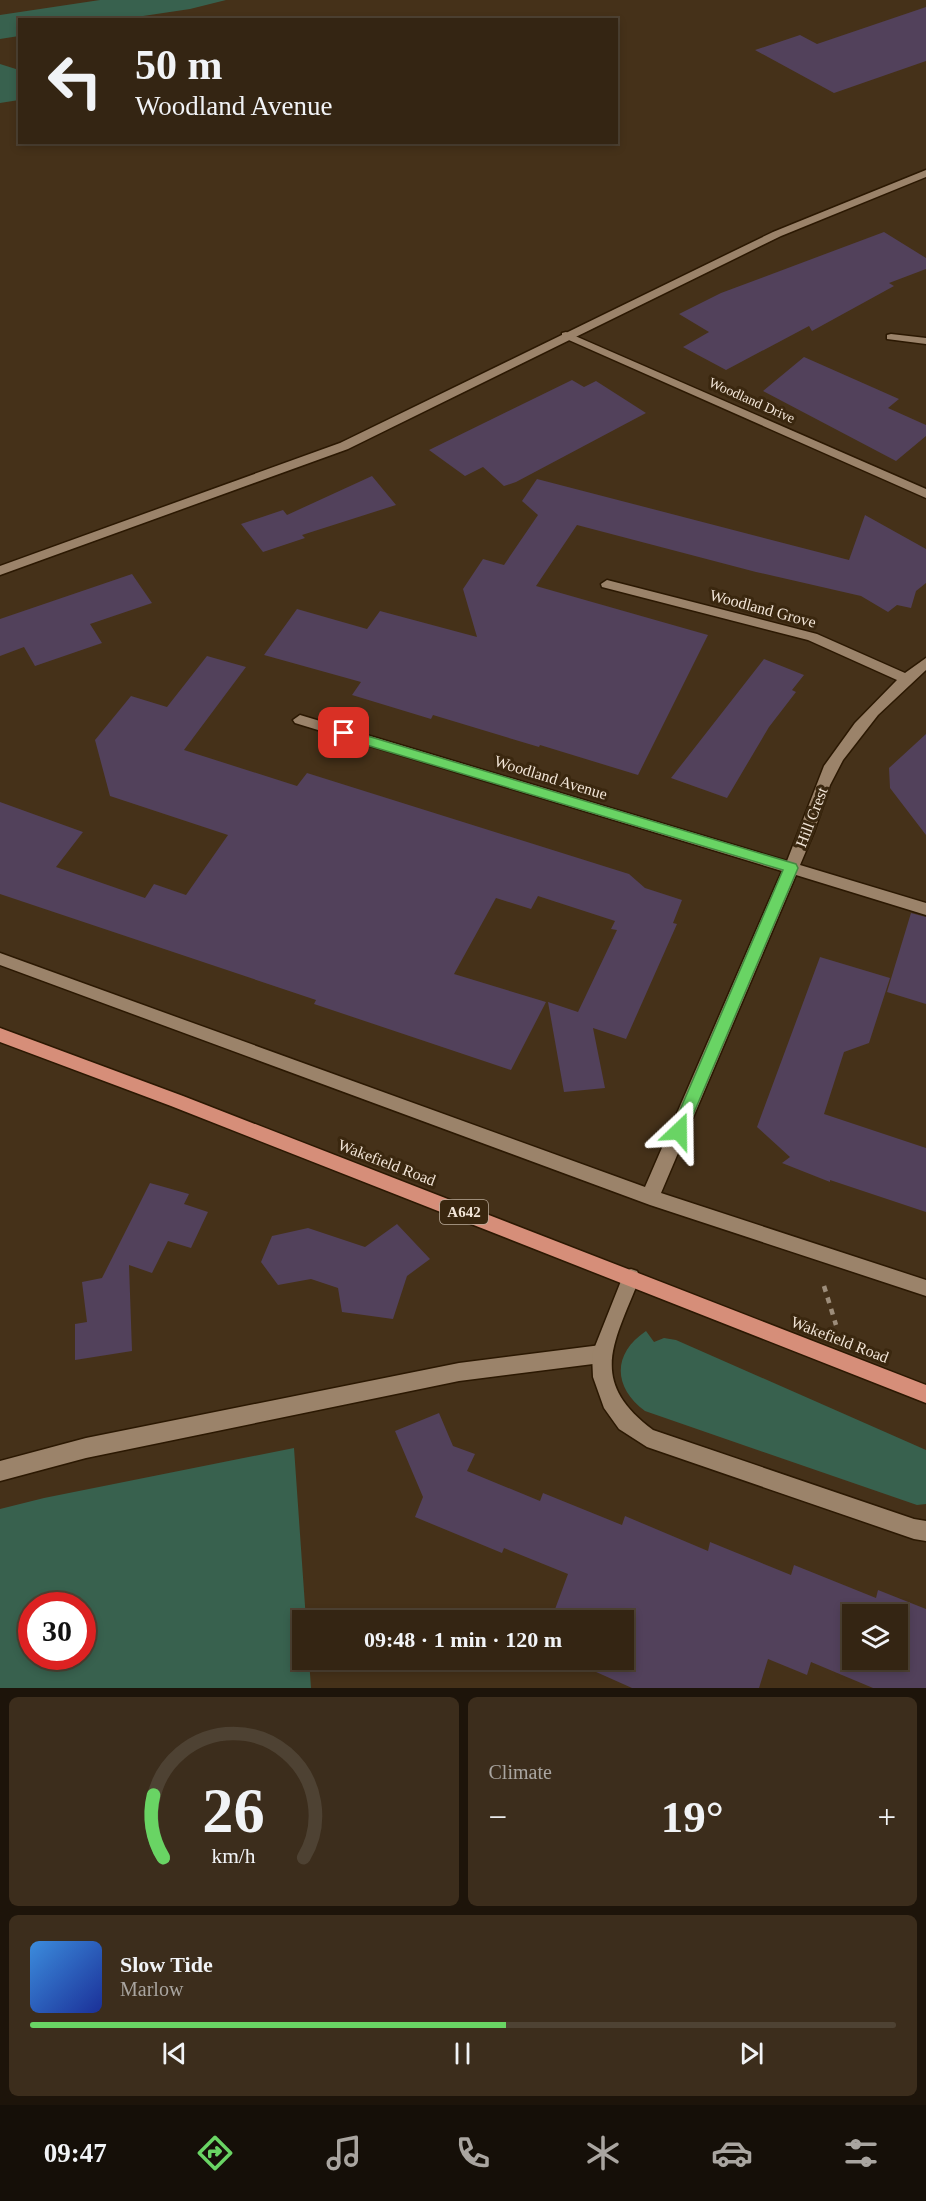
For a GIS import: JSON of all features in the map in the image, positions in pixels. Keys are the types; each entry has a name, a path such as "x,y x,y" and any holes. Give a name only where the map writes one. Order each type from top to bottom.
{"main road":[{"name":"Wakefield Road","path":"0,1035 631,1277 926,1394"}],"street":[{"path":"0,571 344,446 566,335 777,234 926,173"},
{"name":"Woodland Drive","path":"566,335 926,494"},
{"path":"891,337 926,341"},
{"name":"Woodland Grove","path":"607,584 812,637 905,678"},
{"name":"Hill Crest","path":"651,1197 807,832 828,771 864,723 905,678 926,663"},
{"name":"Woodland Avenue","path":"300,720 926,909"},
{"path":"0,959 651,1197 926,1288"},
{"path":"631,1277 601,1354 603,1377 611,1401 626,1422 647,1438 914,1529 926,1531"},
{"path":"0,1471 86,1448 459,1372 601,1354"}],"path":[{"path":"813,1249 847,1363"}],"green space":[{"path":"100,0 226,0 190,9 130,18 18,18 18,36 0,39 0,15"},
{"path":"0,64 18,70 18,100 0,103"},
{"path":"646,1331 654,1342 664,1338 676,1340 926,1450 926,1504 917,1505 645,1411 627,1392 621,1371 622,1360 627,1350"},
{"path":"294,1448 305,1610 292,1610 292,1670 310,1670 311,1688 0,1688 0,1509 44,1498"}],"building":[{"path":"926,7 926,61 834,93 755,50 800,35 817,44"},
{"path":"884,232 926,258 926,269 889,283 894,286 812,331 809,326 726,370 683,347 709,332 679,314 721,293"},
{"path":"804,357 899,399 888,408 926,425 926,436 896,461 763,391"},
{"path":"572,380 584,387 596,381 646,413 516,482 504,486 483,467 465,476 429,450"},
{"path":"372,476 396,505 302,535 305,538 263,552 241,524 283,510 287,515"},
{"path":"537,479 849,560 865,515 926,549 926,583 916,591 911,608 897,605 888,612 861,596 756,572 577,525 536,586 708,635 638,775 433,715 431,719 352,695 361,682 264,655 297,609 367,629 380,611 477,637 463,589 483,559 504,565 538,515 522,501"},
{"path":"132,574 152,603 90,624 102,643 35,666 24,647 0,656 0,619"},
{"path":"207,656 246,667 184,750 297,786 307,773 629,874 645,888 682,900 673,923 677,924 626,1039 593,1028 605,1088 564,1092 548,1002 578,1012 617,930 611,929 615,921 538,896 531,909 496,898 454,974 546,1002 511,1070 314,1004 316,1000 0,894 0,802 83,832 56,867 145,898 154,884 186,895 228,835 110,796 95,740 131,696 167,707"},
{"path":"764,659 804,675 792,690 796,692 769,727 727,798 671,778"},
{"path":"926,734 926,835 890,788 889,768"},
{"path":"911,913 926,917 926,1004 887,992"},
{"path":"820,957 890,978 869,1043 844,1052 824,1114 926,1148 926,1212 830,1180 830,1182 782,1163 790,1157 757,1127"},
{"path":"150,1183 189,1194 184,1204 208,1212 191,1248 168,1241 152,1273 129,1265 132,1351 75,1360 75,1324 87,1322 82,1282 102,1278"},
{"path":"397,1224 430,1259 407,1276 393,1319 342,1312 338,1288 311,1279 278,1285 261,1262 272,1236 308,1228 365,1247"},
{"path":"439,1413 453,1446 475,1454 467,1471 540,1501 543,1493 622,1525 625,1516 708,1551 710,1542 791,1575 794,1565 876,1598 878,1590 926,1609 926,1688 873,1688 811,1662 807,1675 768,1659 759,1688 632,1688 592,1670 634,1670 634,1610 555,1610 568,1574 504,1548 502,1553 415,1517 423,1497 395,1431"}],"route":[{"path":"344,733 791,868 679,1131"}]}
